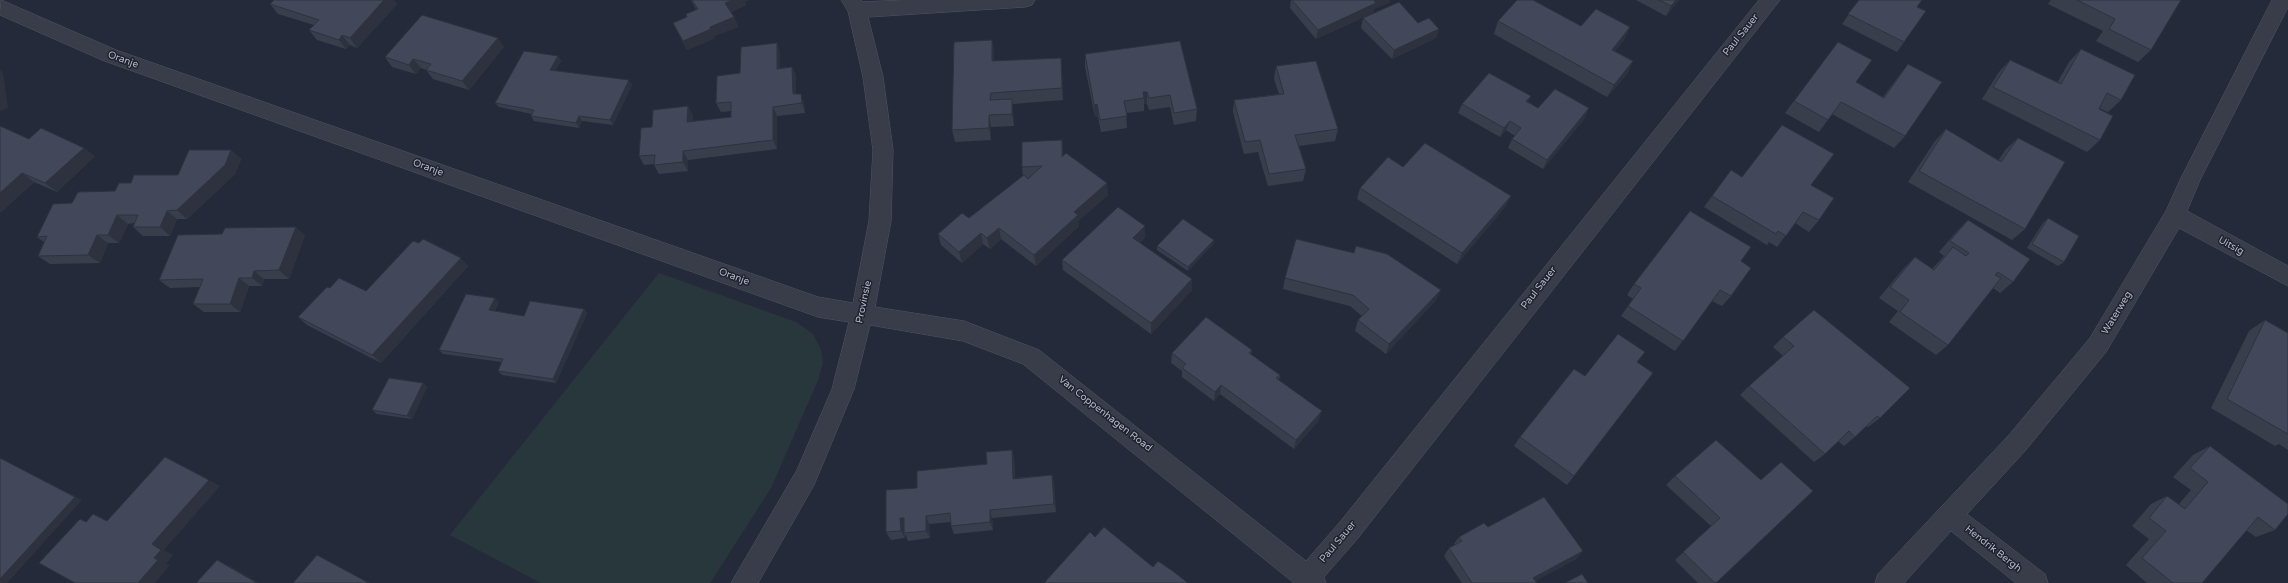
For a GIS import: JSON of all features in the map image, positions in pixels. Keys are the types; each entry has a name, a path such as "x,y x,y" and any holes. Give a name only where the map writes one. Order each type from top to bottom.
{"street":[{"path":"854,5 1025,0"},
{"name":"Paul Sauer","path":"1311,580 1538,290 1770,0"},
{"name":"Waterweg","path":"1887,583 2017,443 2098,345 2175,216 2190,180 2282,0"},
{"name":"Provinsie","path":"742,583 755,566 806,477 844,389 862,314 880,221 882,150 873,77 854,5"},
{"name":"Oranje","path":"0,7 109,55 818,307 862,314"},
{"name":"Uitsig","path":"2175,216 2288,277"},
{"name":"Van Coppenhagen Road","path":"862,314 964,331 1031,357 1311,580"},
{"name":"Hendrik Bergh","path":"1950,515 2036,583"}],"shaded area":[{"path":"659,273 796,322 813,334 821,350 823,363 818,380 771,488 710,583 541,583 450,535"}],"building":[{"path":"274,0 384,0 350,38 342,35 339,40 309,30 319,20 270,4"},
{"path":"692,0 732,0 725,3 734,17 683,41 673,23 687,17 686,14 698,9"},
{"path":"1292,0 1376,0 1374,1 1376,3 1318,30"},
{"path":"1517,0 1533,0 1581,26 1596,9 1630,27 1612,50 1633,61 1614,85 1498,21"},
{"path":"1659,0 1676,0 1671,6"},
{"path":"1859,0 1922,0 1917,7 1926,11 1904,42 1848,14"},
{"path":"2077,0 2181,0 2151,50 2109,29 2115,19"},
{"path":"1399,2 1418,23 1429,18 1439,29 1394,50 1363,18"},
{"path":"422,15 498,38 462,81 426,70 431,64 413,59 409,65 385,57"},
{"path":"992,40 992,61 1061,58 1062,88 991,93 990,100 1012,99 1012,114 989,115 989,128 952,130 954,42"},
{"path":"1180,41 1197,109 1174,113 1170,95 1149,98 1147,92 1143,92 1144,98 1124,101 1127,116 1100,120 1097,104 1094,105 1085,54"},
{"path":"1838,42 1872,60 1856,82 1884,98 1908,64 1942,82 1905,136 1841,102 1828,120 1794,101"},
{"path":"777,43 777,69 792,67 793,94 801,94 802,103 773,107 773,140 683,151 683,162 654,165 655,155 639,156 641,128 652,127 653,110 688,106 687,122 731,117 731,102 716,103 717,76 740,73 741,47"},
{"path":"2081,49 2135,75 2121,100 2107,93 2099,109 2113,116 2100,140 1993,87 2010,60 2061,84"},
{"path":"524,51 558,56 550,70 629,80 610,120 579,116 576,123 531,116 534,110 495,103"},
{"path":"1316,61 1338,129 1295,135 1306,169 1269,174 1260,140 1245,142 1234,100 1284,94 1276,66"},
{"path":"1489,73 1531,96 1526,101 1538,108 1555,89 1589,108 1547,160 1512,139 1521,128 1510,121 1504,128 1462,104"},
{"path":"1782,125 1834,154 1811,185 1834,198 1819,220 1803,212 1786,236 1778,231 1776,234 1712,196 1731,170 1742,177"},
{"path":"0,126 29,139 41,128 84,148 45,183 22,173 0,193"},
{"path":"1946,129 2001,162 2018,138 2065,162 2025,229 1919,171"},
{"path":"1062,140 1062,157 1066,153 1107,183 1074,212 1078,215 1034,255 999,228 987,238 981,233 959,252 938,234 962,213 969,218 1024,175 1028,179 1042,166 1022,167 1022,142"},
{"path":"1425,143 1511,196 1462,253 1360,188 1388,157 1403,167"},
{"path":"189,150 231,150 225,165 177,210 167,211 160,227 133,227 138,215 117,215 108,235 97,235 88,255 38,256 47,236 37,237 53,204 72,203 78,192 115,191 119,183 131,183 134,175 178,175"},
{"path":"1118,207 1145,226 1133,238 1192,279 1151,323 1062,260"},
{"path":"1690,211 1751,247 1741,261 1751,268 1731,296 1720,290 1683,341 1628,306 1641,288 1634,284"},
{"path":"2048,218 2079,236 2064,262 2032,244"},
{"path":"1183,219 1214,240 1188,267 1157,246"},
{"path":"1968,220 2030,259 2013,282 1998,272 1995,275 2001,278 1948,345 1900,312 1909,300 1890,287 1915,257 1934,270 1953,247 1966,256 1969,253 1950,241"},
{"path":"296,227 279,270 254,271 252,278 239,278 230,304 193,304 203,279 159,280 178,235 222,234 225,228"},
{"path":"423,239 461,258 372,355 298,317 327,287 330,288 339,278 366,291 413,241 419,243"},
{"path":"1296,239 1354,253 1356,246 1387,254 1441,290 1389,344 1358,320 1369,309 1353,295 1285,278"},
{"path":"466,294 495,298 489,310 524,316 530,301 584,309 553,379 498,371 503,359 439,350"},
{"path":"1814,310 1910,388 1880,418 1877,416 1855,437 1849,431 1825,454 1749,386 1794,346 1783,337"},
{"path":"1206,317 1252,350 1249,353 1280,375 1276,378 1322,411 1296,440 1221,385 1215,392 1182,368 1186,364 1172,353"},
{"path":"2265,320 2288,333 2288,434 2227,399"},
{"path":"1618,334 1645,352 1637,362 1653,373 1574,476 1520,437 1574,369 1585,376"},
{"path":"389,378 423,383 407,416 372,410"},
{"path":"1716,440 1761,480 1781,462 1813,491 1715,583 1683,552 1720,518 1675,476"},
{"path":"2210,446 2288,504 2288,514 2275,530 2258,517 2202,583 2173,583 2142,558 2166,531 2149,518 2167,496 2185,509 2208,482 2190,468"},
{"path":"1012,450 1013,479 1052,475 1054,504 990,510 990,522 951,526 950,513 926,516 926,531 904,533 904,518 900,518 901,531 886,532 886,490 917,488 917,471 987,464 986,452"},
{"path":"165,457 209,480 152,544 161,550 154,558 158,560 138,583 75,583 39,563 80,519 86,522 93,514 107,521"},
{"path":"0,458 75,497 0,579"},
{"path":"1544,497 1583,551 1533,578 1537,583 1472,583 1449,548 1462,541 1459,537 1484,523 1488,527"},
{"path":"1104,527 1153,567 1158,561 1188,583 1044,583 1090,532 1095,537"},
{"path":"317,555 369,583 293,583"},
{"path":"217,560 257,583 196,583"},
{"path":"1582,574 1588,583 1565,583"}]}
